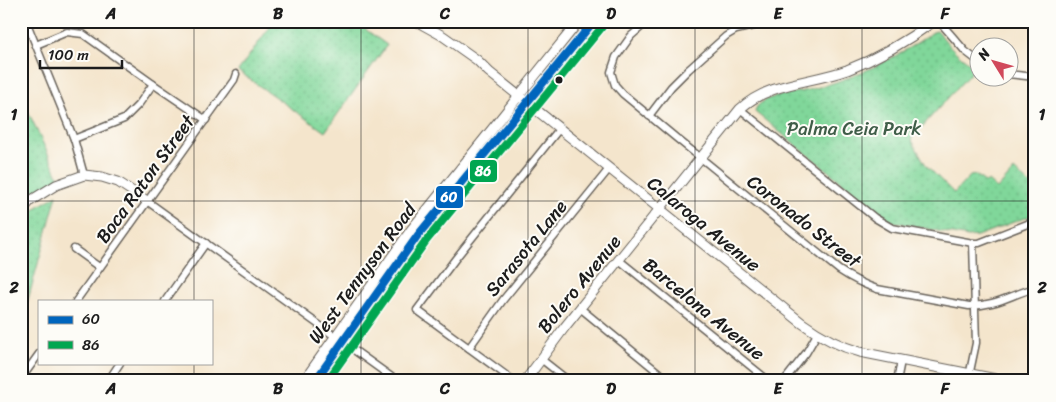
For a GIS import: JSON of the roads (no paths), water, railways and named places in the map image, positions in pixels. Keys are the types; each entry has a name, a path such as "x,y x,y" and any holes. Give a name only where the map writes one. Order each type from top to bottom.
{"street":[{"path":"26,21 74,139 84,175"},
{"name":"Calaroga Avenue","path":"416,21 477,60 489,72 802,324 817,334 847,348 969,377 1006,381"},
{"name":"West Tennyson Road","path":"315,381 339,339 411,230 579,21"},
{"name":"West Tennyson Road","path":"306,381 418,235 594,21"},
{"name":"Coronado Street","path":"648,21 631,36 616,57 611,72 615,85 648,116 839,270 851,278 877,289 959,305 981,306 998,302 1035,288"},
{"path":"648,116 671,87 726,36 736,30 775,21"},
{"name":"Bolero Avenue","path":"525,381 580,308 740,109 757,96 769,90 847,70 876,57 901,44 934,21"},
{"path":"939,21 960,47 968,53"},
{"path":"36,45 67,32 83,34 206,120"},
{"name":"Boca Raton Street","path":"77,300 206,120 234,80 236,74"},
{"path":"1018,75 1035,77"},
{"path":"74,139 124,119 139,104 153,84"},
{"path":"740,109 883,224 892,228 979,243 1035,221"},
{"path":"514,381 417,310 560,128"},
{"name":"Sarasota Lane","path":"469,348 503,300 609,168"},
{"path":"21,212 30,201 56,185 84,175 102,177 118,182 397,381"},
{"path":"166,300 206,243"},
{"path":"969,377 976,343 973,243"},
{"path":"74,249 99,267"},
{"name":"Barcelona Avenue","path":"619,260 770,381"},
{"path":"580,308 669,381"},
{"path":"784,381 806,353 817,334"},
{"path":"21,379 38,355"},
{"path":"541,359 569,381"},
{"path":"897,381 901,361"},
{"path":"108,381 119,364"}],"park label":[{"name":"Palma Ceia Park","path":"854,128"}]}
